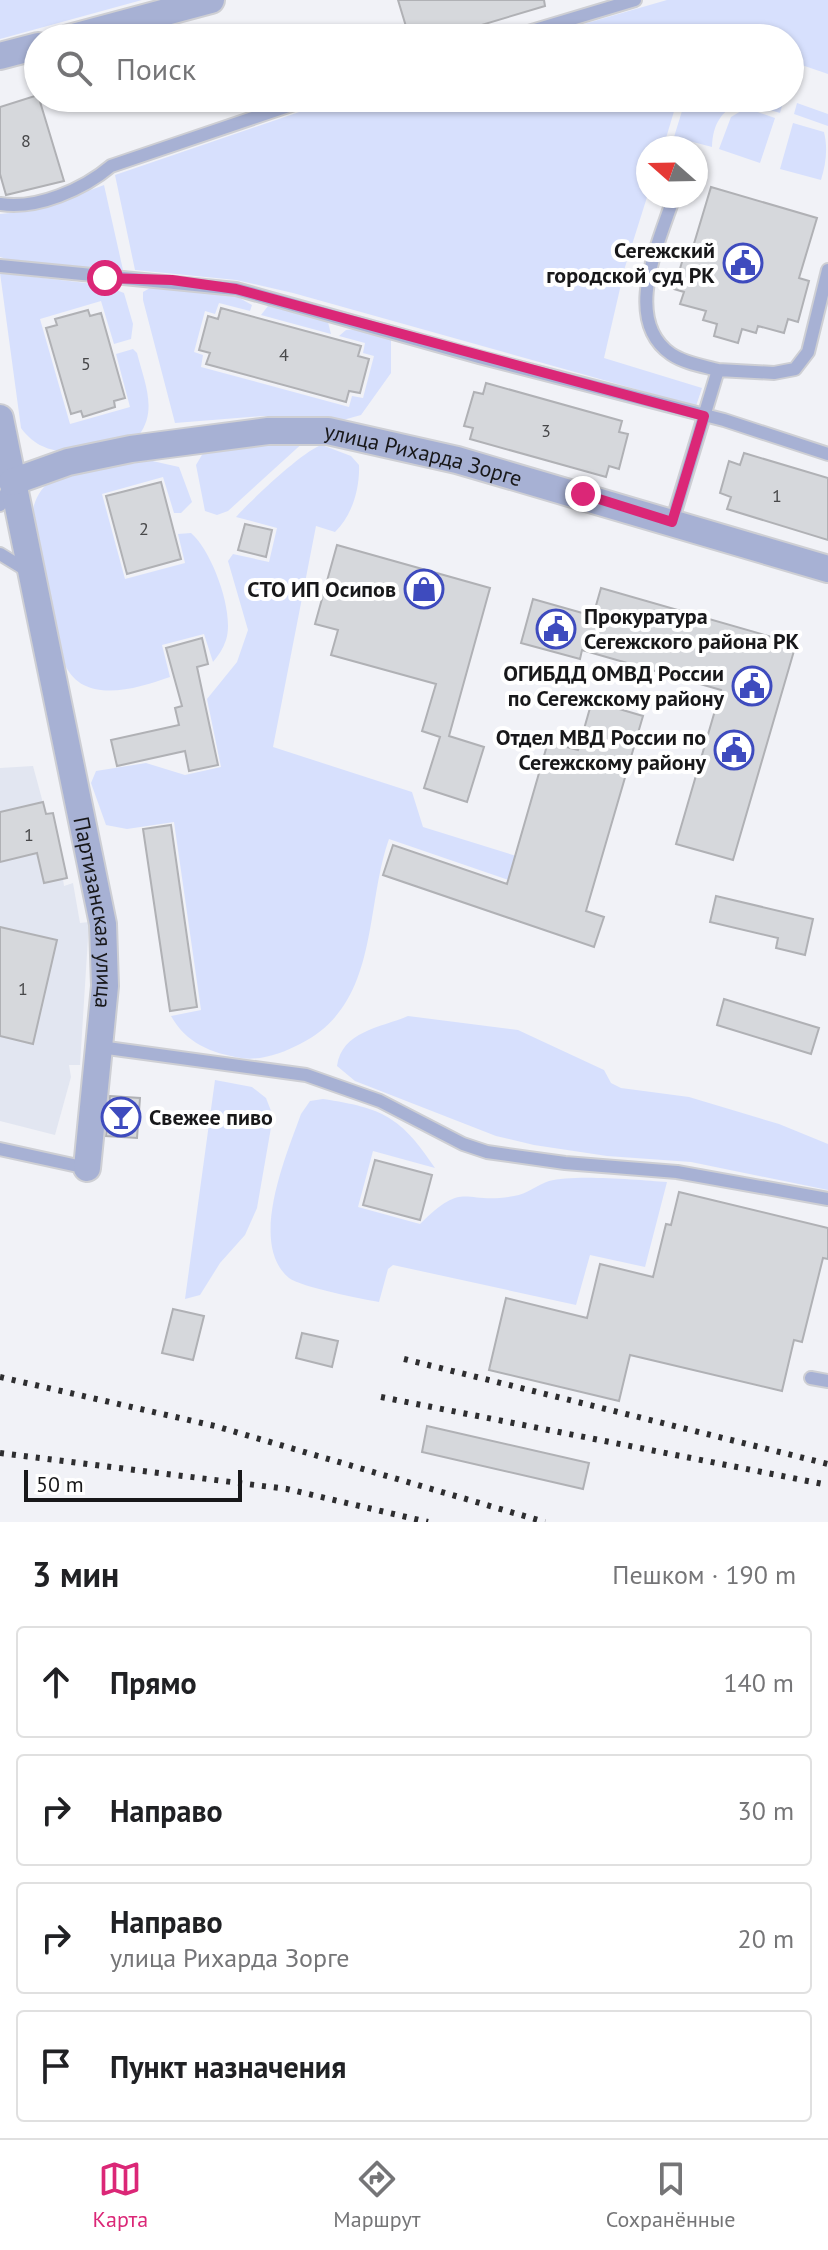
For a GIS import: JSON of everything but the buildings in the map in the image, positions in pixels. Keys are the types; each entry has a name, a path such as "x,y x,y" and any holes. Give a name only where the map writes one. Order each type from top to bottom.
{"street":[{"path":"121,24 211,0"},
{"path":"0,56 24,50"},
{"name":"Партизанская улица","path":"0,418 6,494 31,572 103,924 105,986 87,1168"},
{"name":"улица Рихарда Зорге","path":"6,494 68,462 131,449 268,431 328,431 457,460 828,569"}],"lane":[{"path":"555,24 635,0"},
{"path":"0,204 36,202 61,194 96,179 111,166 271,112"},
{"path":"670,208 647,296 648,323 657,342 674,356 718,370 774,373 795,369 808,352 828,270"},
{"path":"0,266 236,289 827,452"},
{"path":"672,522 718,370"},
{"path":"0,554 31,572"},
{"path":"100,1047 306,1075 380,1101 463,1144 487,1152 565,1163 677,1172 828,1199"},
{"name":"Партизанская улица","path":"0,1149 87,1168"},
{"path":"811,1378 828,1381"}],"shaded area":[{"path":"0,0 142,0 55,24 24,24 24,32 0,39"},
{"path":"667,0 828,0 828,74 804,66 804,24 584,24"},
{"path":"804,105 828,114 828,126 794,114 804,112"},
{"path":"299,112 674,112 667,136 636,136 636,208 644,208 625,267 604,358 702,388 696,406 293,293 236,280 135,270 115,175"},
{"path":"682,112 725,112 716,125 712,147 708,146 708,136 674,136"},
{"path":"739,112 758,112 775,118 760,163 719,149 731,117"},
{"path":"793,123 824,132 826,156 821,180 780,169"},
{"path":"104,185 123,270 118,273 27,265 0,257 0,214 38,210"},
{"path":"0,273 103,285 124,293 133,324 131,339 114,344 101,301 40,319 70,424 130,407 116,354 133,349 137,353 149,405 145,425 139,435 91,448 60,451 46,448 21,428"},
{"path":"150,288 234,295 252,305 250,311 219,303 215,314 205,311 194,352 203,355 201,367 349,407 352,396 363,398 374,356 363,353 365,343 339,336 346,330 358,329 391,340 391,373 361,415 343,420 263,416 175,423 143,300 143,292"},
{"path":"274,305 328,322 331,334 261,315 268,306"},
{"path":"306,440 228,511 217,515 205,511 196,465 206,448"},
{"path":"322,445 351,456 359,465 358,483 350,510 335,532 316,526 273,747 412,792 423,827 584,877 579,904 389,839 365,953 357,980 344,1005 326,1027 300,1044 272,1056 241,1058 200,1045 184,1033 171,1016 201,1010 174,822 127,829 106,825 91,783 96,771 146,763 185,775 221,767 207,699 237,662 248,630 228,561 233,554 269,562 277,528 236,517 291,466"},
{"path":"148,460 179,467 192,502 181,513 174,513 163,477 102,494 125,579 185,563 178,534 191,533 207,554 220,583 227,614 226,640 213,662 204,634 162,645 170,677 127,689 98,690 74,677 65,665 33,510 39,494 49,482 63,473 96,464"},
{"path":"33,766 46,814 53,813 67,878 63,879 64,886 73,883 80,923 89,922 80,1065 69,1065 71,1077 55,1135 0,1121 0,768"},
{"path":"408,1016 518,1030 604,1070 611,1083 621,1088 689,1097 779,1124 828,1144 828,1190 691,1162 607,1156 496,1136 355,1081 337,1066 340,1054 354,1038"},
{"path":"215,1080 252,1087 266,1098 273,1116 257,1208 245,1235 220,1263 200,1295 185,1299"},
{"path":"323,1099 376,1111 400,1126 423,1151 435,1168 373,1151 358,1207 420,1224 435,1210 457,1198 514,1196 560,1179 667,1182 645,1267 590,1255 576,1305 393,1265 388,1269 379,1302 332,1292 289,1278 277,1263 271,1244 274,1199 301,1114 310,1101"}],"railway":[{"path":"404,1359 828,1464"},
{"path":"0,1377 215,1426 545,1522"},
{"path":"381,1397 828,1485"},
{"path":"0,1453 287,1489 428,1522"}],"place":[{"name":"Сегежский городской суд РК","path":"743,263"},
{"name":"СТО ИП Осипов","path":"424,589"},
{"name":"Прокуратура Сегежского района РК","path":"556,629"},
{"name":"ОГИБДД ОМВД России по Сегежскому району","path":"752,686"},
{"name":"Отдел МВД России по Сегежскому району","path":"734,750"},
{"name":"Свежее пиво","path":"121,1117"}],"route":[{"path":"105,278 172,280 236,289 704,416 672,522 583,494"}]}
